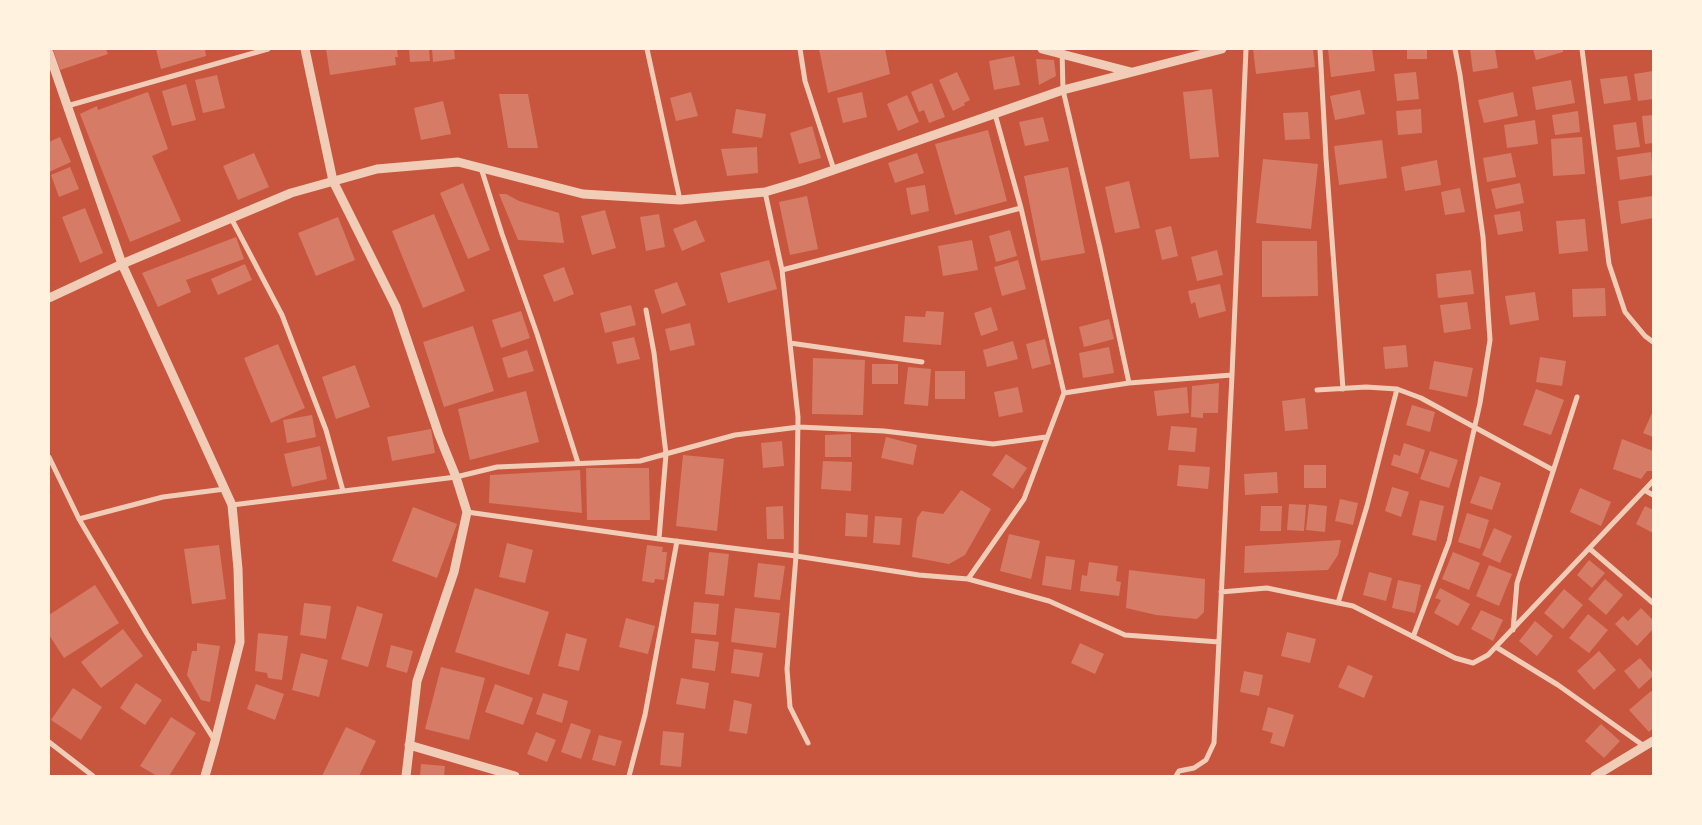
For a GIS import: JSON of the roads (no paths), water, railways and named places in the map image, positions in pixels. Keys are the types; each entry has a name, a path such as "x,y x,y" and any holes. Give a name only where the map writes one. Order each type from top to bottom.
{"street":[{"path":"67,106 268,49"},
{"path":"305,49 333,181 396,307 467,512 454,572 417,682 406,776"},
{"path":"646,49 680,200"},
{"path":"800,49 806,81 834,170"},
{"path":"1042,49 1062,51 1132,73"},
{"path":"49,298 122,264 291,193 377,169 458,162 583,194 680,200 765,192 834,170 1063,90 1222,49"},
{"path":"1176,776 1179,771 1194,768 1206,760 1214,743 1246,49"},
{"path":"1320,49 1342,389"},
{"path":"1413,637 1449,542 1480,403 1490,340 1483,237 1455,49"},
{"path":"1582,49 1609,264 1625,312 1645,336 1653,342"},
{"path":"1062,51 1063,90 1129,383"},
{"path":"49,53 122,264 232,506 238,569 240,642 205,776"},
{"path":"968,579 1024,499 1064,393 1021,208 995,114"},
{"path":"480,168 537,334 578,463"},
{"path":"765,192 782,270 799,427 796,556 787,668 790,707 808,742"},
{"path":"782,270 1021,208"},
{"path":"231,218 282,316 326,430 342,491"},
{"path":"646,310 654,353 666,454 659,539"},
{"path":"790,343 922,362"},
{"path":"1064,393 1129,383 1232,375"},
{"path":"1338,603 1367,506 1397,389"},
{"path":"1316,390 1397,389 1421,398 1475,426 1553,470"},
{"path":"1512,630 1517,582 1577,397"},
{"path":"232,506 456,477 497,467 640,461 735,434 799,427 884,431 992,444 1046,437"},
{"path":"49,457 79,519 146,634 215,741"},
{"path":"1221,592 1267,588 1353,606 1455,658 1473,663 1488,655 1496,647 1653,482"},
{"path":"79,519 163,497 225,489"},
{"path":"1646,491 1653,495"},
{"path":"467,512 796,556 919,575 968,579 1049,600 1125,635 1219,642"},
{"path":"629,776 645,715 677,541"},
{"path":"1590,549 1653,603"},
{"path":"1496,647 1558,685 1644,746"},
{"path":"1595,776 1653,741"},
{"path":"49,742 93,776"},
{"path":"409,745 515,776"}]}
